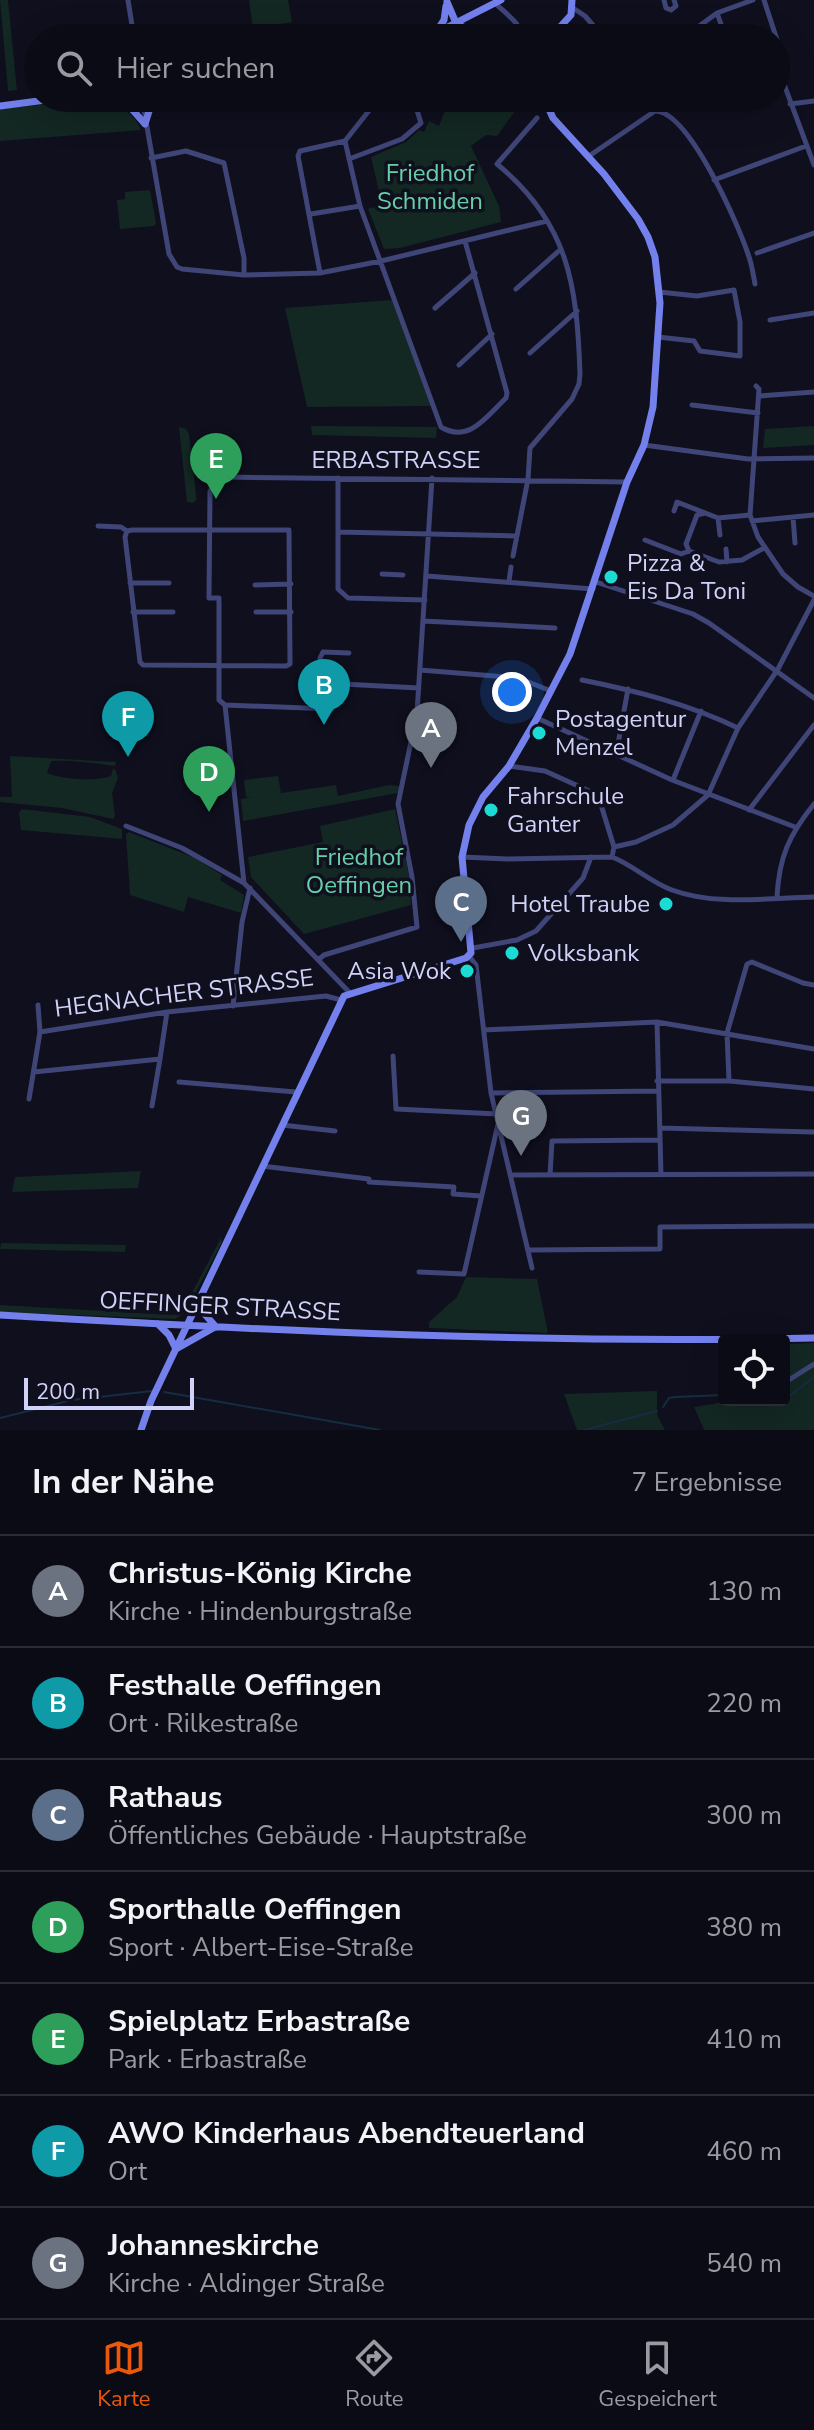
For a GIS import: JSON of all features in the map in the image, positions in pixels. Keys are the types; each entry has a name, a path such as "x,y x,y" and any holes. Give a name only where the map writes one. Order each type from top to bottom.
{"street":[{"path":"128,0 132,24"},
{"path":"702,24 717,13 753,0"},
{"path":"764,0 772,24"},
{"path":"447,1 456,23 498,1 516,24"},
{"path":"440,24 447,1"},
{"path":"559,24 573,4 592,24"},
{"path":"717,13 721,24"},
{"path":"814,101 790,104 814,165"},
{"path":"0,106 24,103"},
{"path":"134,112 145,124"},
{"path":"144,112 171,260 182,269 244,275 320,273 547,221"},
{"path":"145,124 149,112"},
{"path":"320,273 298,156 300,151 345,141 368,112"},
{"path":"349,159 402,139 421,123 417,112"},
{"path":"532,1268 491,1093 476,965 471,952 462,857 474,813 509,766 570,654 627,482 644,445 653,407 659,292 655,257 638,219 550,112"},
{"path":"589,156 655,112"},
{"path":"659,112 670,116 678,125 714,180 749,256 755,284"},
{"path":"513,556 528,479 530,448 572,399 579,384 577,310 572,279 561,249 547,221 525,189 497,164 537,118"},
{"path":"345,141 360,206 441,427 451,433 470,432 506,398 492,334 465,241"},
{"path":"714,180 806,146"},
{"path":"151,158 186,151 224,163 244,258 244,275"},
{"path":"311,214 360,206"},
{"path":"757,253 814,233"},
{"path":"516,289 561,249"},
{"path":"435,308 475,273"},
{"path":"658,337 697,343 700,351 740,356 740,322 734,290 697,296 659,292"},
{"path":"530,353 577,310"},
{"path":"770,320 814,313"},
{"path":"459,365 492,334"},
{"path":"614,847 636,842 673,825 708,795 738,728 777,670 814,598 792,582 764,548 751,518 759,396 756,386"},
{"path":"759,396 814,392"},
{"path":"692,405 758,413"},
{"path":"644,445 753,459 814,458"},
{"name":"ERBASTRASSE","path":"225,705 219,700 219,598 209,598 210,491 222,477 627,482"},
{"path":"338,478 338,589 348,598 425,600"},
{"path":"318,960 324,955 417,927 412,877 398,804 417,713 432,478"},
{"path":"674,511 677,502 718,518 814,515"},
{"path":"689,551 686,544 697,515 706,513"},
{"path":"793,517 795,543"},
{"path":"718,518 720,535"},
{"path":"98,526 121,527 127,531 289,530 290,664 143,665 138,658 125,537 127,531"},
{"path":"338,532 517,536"},
{"path":"645,540 681,554 689,551 719,562 742,560 764,548"},
{"path":"726,549 727,562"},
{"path":"509,581 511,567"},
{"path":"382,574 403,575"},
{"path":"427,576 594,586 693,614 814,698"},
{"path":"130,583 169,583"},
{"path":"255,585 291,584"},
{"path":"133,612 173,612"},
{"path":"256,612 291,612"},
{"path":"423,621 555,628"},
{"path":"349,653 323,652 320,658 323,683 419,688"},
{"path":"420,670 518,678 552,691"},
{"path":"582,680 628,689 701,711 738,728"},
{"path":"616,755 628,689"},
{"path":"244,883 225,705 332,709"},
{"path":"672,780 701,711"},
{"path":"537,718 672,780 795,827"},
{"path":"749,810 814,725"},
{"path":"509,766 545,771 598,795 614,847 612,857"},
{"path":"777,897 782,861 795,827 814,804"},
{"path":"126,826 182,848 244,883 349,992 336,998 296,1092 151,1401 141,1430"},
{"path":"462,857 612,857 653,882 685,894 715,898 814,897"},
{"path":"471,952 517,940 536,931 583,878 591,857"},
{"path":"233,1006 242,922 250,888"},
{"name":"HEGNACHER STRASSE","path":"349,992 388,983 471,952"},
{"path":"729,1081 727,1033 748,962 814,985"},
{"name":"HEGNACHER STRASSE","path":"40,1032 167,1012 336,998 338,982"},
{"path":"29,1099 40,1032 38,1005"},
{"path":"152,1106 167,1012"},
{"path":"484,1030 657,1022 814,1049"},
{"path":"657,1022 661,1175"},
{"path":"393,1056 396,1109 498,1118"},
{"path":"34,1072 160,1059"},
{"path":"657,1081 729,1081 814,1089"},
{"path":"179,1082 296,1092"},
{"path":"491,1093 658,1091"},
{"path":"419,1272 464,1274 498,1118"},
{"path":"281,1124 335,1131"},
{"path":"660,1128 814,1132"},
{"path":"550,1175 552,1141 660,1140"},
{"path":"261,1166 454,1187 453,1194 481,1196"},
{"path":"511,1175 814,1174"},
{"path":"528,1250 660,1249 660,1227 814,1226"},
{"path":"176,1349 216,1327 202,1311 198,1301"},
{"name":"OEFFINGER STRASSE","path":"0,1315 187,1326 462,1336 718,1340"},
{"path":"158,1324 169,1335 176,1349"},
{"name":"OEFFINGER STRASSE","path":"790,1339 814,1338"},
{"path":"790,1379 814,1364"}],"green space":[{"path":"0,0 8,0 17,90 8,91"},
{"path":"249,0 288,0 292,22 252,24"},
{"path":"24,107 24,112 127,112 141,130 0,141 0,109"},
{"name":"Friedhof Schmiden","path":"444,112 514,112 497,136 486,135 471,146 499,206 501,222 400,248 384,249 368,209 382,205 371,157 406,142 419,130 424,132 429,121 439,126"},
{"path":"150,190 154,226 120,229 117,200 125,199 125,192"},
{"path":"392,300 431,406 307,407 285,308"},
{"path":"311,426 437,427 436,438 312,435"},
{"path":"814,426 814,445 763,448 765,429"},
{"path":"179,427 189,434 196,495 193,503 187,502"},
{"path":"10,756 116,762 115,766 51,761 47,773 96,779 111,776 115,769 118,778 112,793 115,816 113,819 62,808 0,802 0,797 12,797"},
{"path":"278,776 281,793 336,785 338,796 389,785 399,786 398,793 243,821 241,799 251,797 246,797 244,780"},
{"path":"22,809 90,817 122,829 122,839 21,830 19,812"},
{"name":"Friedhof Oeffingen","path":"395,809 409,876 411,905 304,934 251,877 248,857 323,842 320,826"},
{"path":"129,832 195,858 222,875 220,880 244,895 241,913 188,897 184,912 130,895 126,834"},
{"path":"141,1171 138,1188 12,1192 15,1177"},
{"path":"221,1238 222,1242 188,1307 175,1319 0,1312 0,1305 174,1315 185,1306"},
{"path":"1,1243 126,1245 125,1252 0,1249"},
{"path":"466,1277 537,1279 548,1333 429,1328 429,1322 457,1297"},
{"path":"814,1343 814,1430 704,1430 694,1407 718,1403 718,1406 790,1406 790,1344"},
{"path":"657,1391 657,1415 665,1430 577,1430 564,1394"}],"waterway":[{"path":"790,1396 814,1377"},
{"path":"0,1418 72,1400 152,1391"},
{"path":"164,1392 380,1430"},
{"path":"663,1407 669,1398 718,1395"},
{"path":"584,1430 657,1411"}],"place":[{"name":"Spielplatz Erbastraße","path":"216,499"},
{"name":"Pizza & Eis Da Toni","path":"611,577"},
{"name":"Festhalle Oeffingen","path":"324,725"},
{"name":"Postagentur Menzel","path":"539,733"},
{"name":"AWO Kinderhaus Abendteuerland","path":"128,757"},
{"name":"Christus-König Kirche","path":"431,768"},
{"name":"Fahrschule Ganter","path":"491,810"},
{"name":"Sporthalle Oeffingen","path":"209,812"},
{"name":"Hotel Traube","path":"666,904"},
{"name":"Rathaus","path":"461,942"},
{"name":"Volksbank","path":"512,953"},
{"name":"Asia Wok","path":"467,971"},
{"name":"Johanneskirche","path":"521,1156"}]}
